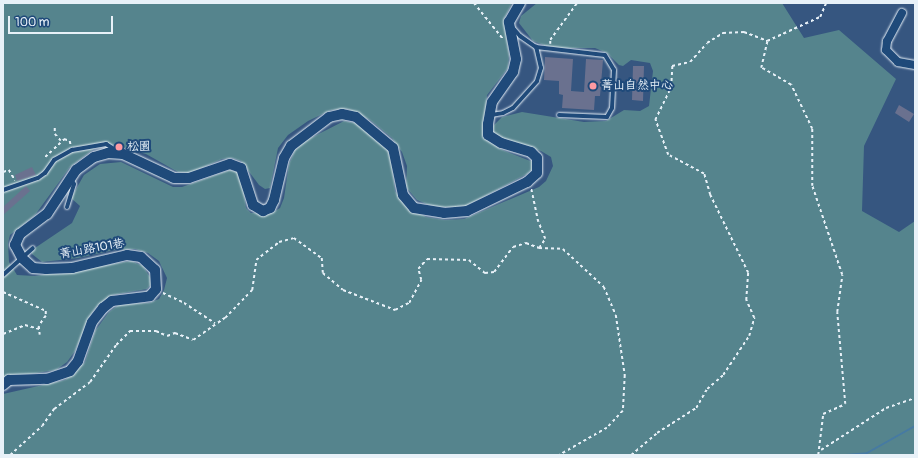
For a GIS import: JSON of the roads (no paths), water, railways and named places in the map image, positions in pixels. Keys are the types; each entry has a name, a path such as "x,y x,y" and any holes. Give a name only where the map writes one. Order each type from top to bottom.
{"street":[{"path":"22,258 15,245 20,234 47,214 76,170 94,158 108,153 122,154 174,178 189,178 230,164 241,168 253,205 263,211 270,208 274,200 284,158 291,146 329,117 342,114 356,117 394,148 403,195 414,208 444,213 467,211 527,182 537,173 537,158 532,152 501,143 488,135 488,115 492,102 513,72 516,59 512,45 509,22 520,3"},
{"path":"902,13 887,41 886,50 898,62 915,65"},
{"name":"菁山路101巷","path":"3,385 9,380 47,380 70,371 78,360 92,322 103,308 112,301 123,297 150,296 156,289 155,270 141,257 127,255 72,268 46,269 33,268 22,258"}],"lane":[{"path":"509,22 520,36 536,47 549,50 587,51 604,55 614,70 612,108 607,117 559,115"},
{"path":"488,115 503,113 513,108 537,80 541,68 536,47"},
{"path":"3,190 38,178 45,173 54,160 72,150 106,144 122,154"},
{"path":"67,207 74,184 71,178"},
{"path":"3,275 33,248"}],"waterway":[{"path":"846,455 867,453 915,426"}],"place":[{"name":"菁山自然中心","path":"593,86"},
{"name":"松園","path":"119,147"}]}
